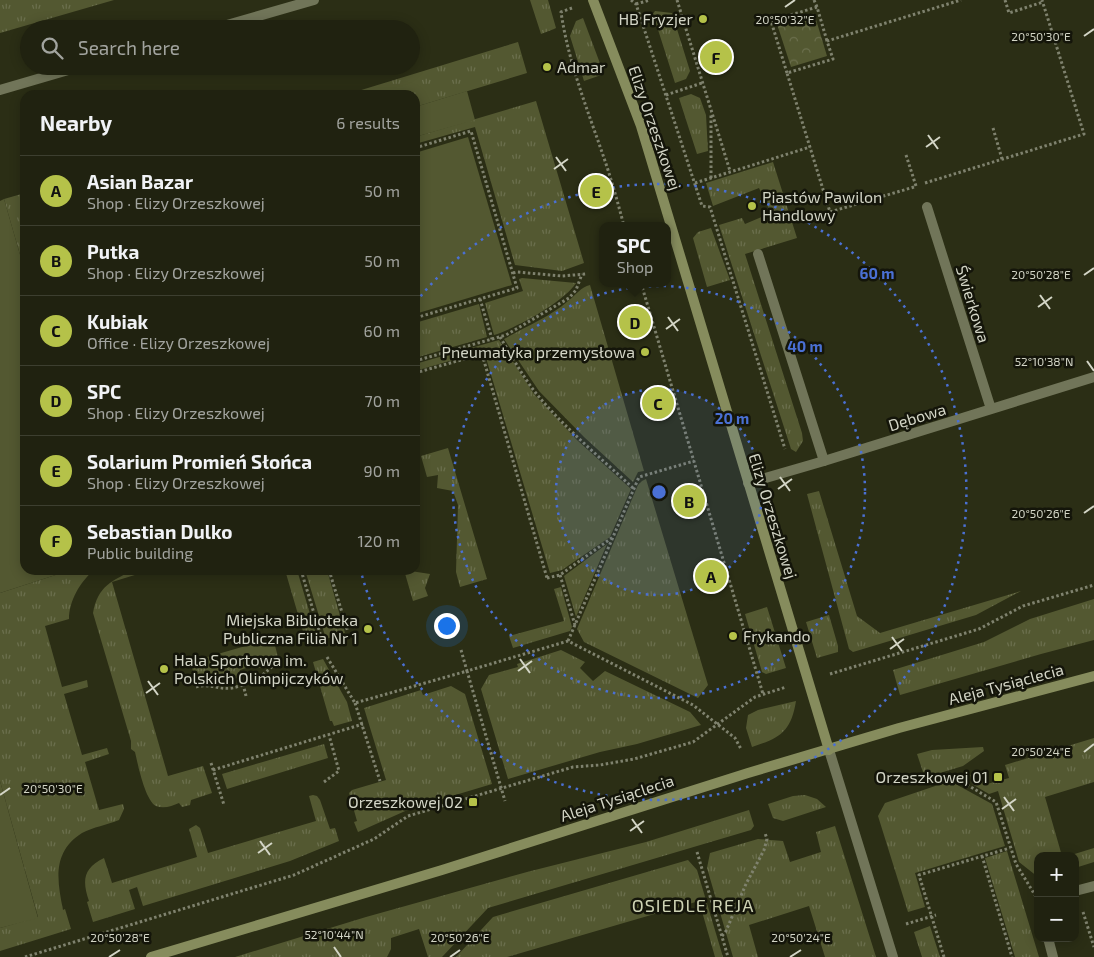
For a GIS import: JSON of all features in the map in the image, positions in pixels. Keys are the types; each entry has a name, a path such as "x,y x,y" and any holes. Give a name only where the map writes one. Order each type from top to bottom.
{"street":[{"path":"245,20 314,0"},
{"name":"Elizy Orzeszkowej","path":"593,0 641,126 670,222"},
{"path":"0,90 51,75"},
{"name":"Świerkowa","path":"927,207 991,409"},
{"name":"Elizy Orzeszkowej","path":"671,226 893,957"},
{"path":"758,254 824,461"},
{"name":"Dębowa","path":"748,483 1094,377"},
{"name":"Aleja Tysiąclecia","path":"151,957 442,870 726,779 899,728 1094,676"},
{"path":"1079,890 1094,886"},
{"path":"1049,942 1053,957"}],"path":[{"path":"631,0 636,4 702,206 710,207 788,457"},
{"path":"636,4 650,0"},
{"path":"677,0 730,171"},
{"path":"787,73 833,59 814,0"},
{"path":"827,41 961,0"},
{"path":"817,7 771,21 830,212 1084,134 1042,1 1009,13 1005,0"},
{"path":"561,12 578,84 609,172 623,222"},
{"path":"666,95 702,83"},
{"path":"711,110 711,178"},
{"path":"993,128 1002,160"},
{"path":"420,146 471,131 517,288 420,317"},
{"path":"695,183 810,147"},
{"path":"906,155 916,186"},
{"path":"420,361 506,336 569,298 576,290 584,274 562,276 513,273"},
{"path":"643,287 763,694"},
{"path":"480,299 492,339"},
{"path":"500,337 541,399 634,489"},
{"path":"420,372 482,354 547,578 560,575 613,537"},
{"path":"568,641 640,476 694,461"},
{"path":"302,575 322,640"},
{"path":"331,575 348,632"},
{"path":"560,575 575,626"},
{"path":"823,676 979,629 1023,606 1094,585"},
{"path":"356,703 568,641 694,705 735,738 741,748"},
{"path":"461,650 505,801"},
{"path":"327,657 356,703 380,781"},
{"path":"196,687 210,685 231,688 261,677 271,667 280,662"},
{"path":"243,684 246,696"},
{"path":"25,957 294,874 374,839 408,816 572,767 600,765 634,759 693,742 745,703 763,694 792,685"},
{"path":"213,770 363,724"},
{"path":"324,782 340,771 329,735"},
{"path":"211,763 224,805"},
{"path":"956,775 959,780 996,802 1016,864 1036,897"},
{"path":"722,936 764,850 767,839 765,833"},
{"path":"944,957 934,916 919,875 1010,848"},
{"path":"697,852 728,957"},
{"path":"982,856 1012,957"},
{"path":"1080,904 1094,947"},
{"path":"906,925 934,916"}],"green space":[{"path":"0,0 114,0 45,20 20,20 20,27 0,33"},
{"path":"530,0 548,0 556,28 541,34"},
{"path":"655,11 672,13 690,71 686,79 675,83 653,14"},
{"path":"814,13 827,56 791,67 777,24"},
{"path":"583,18 604,74 584,81 570,36 576,21"},
{"path":"518,42 527,73 420,105 420,90 361,90 410,75 420,75 420,72"},
{"path":"467,91 475,120 420,136 420,105"},
{"path":"691,94 700,98 706,115 708,151 697,154 679,98"},
{"path":"536,101 584,263 562,271 515,265 475,127 420,143 420,136"},
{"path":"468,137 512,285 420,313 420,151"},
{"path":"773,162 797,238 745,254 802,433 803,441 796,452 791,449 719,225 742,218 745,224 771,213 759,188 713,206 706,183"},
{"path":"20,194 20,255 4,199"},
{"path":"4,199 20,255 20,575 56,575 0,593 0,201"},
{"path":"711,228 730,280 707,287 693,238 698,232"},
{"path":"519,279 576,283 561,298 539,314 494,335 485,303 523,291"},
{"path":"590,285 644,471 638,472 633,482 584,437 539,391 504,339 561,307 581,289"},
{"path":"479,304 487,337 420,357 420,322"},
{"path":"499,340 534,394 577,440 631,489 610,537 562,570 550,573 484,351 420,370 420,363"},
{"path":"448,448 487,579 460,587 456,572 458,505 453,491 437,488 438,475 427,477 421,456"},
{"path":"646,479 708,685 698,698 584,642 577,629 638,485"},
{"path":"819,491 857,616 880,633 1021,591 976,615 853,652 849,649 807,494"},
{"path":"607,544 576,617 564,576"},
{"path":"420,572 430,574 425,588 428,596 413,601 405,575 420,575"},
{"path":"56,575 89,575 76,592 71,605 69,619 45,626 62,687 87,680 88,687 64,694 82,755 107,748 109,754 85,762 99,810 123,804 124,809 119,820 82,833 72,841 61,858 58,877 59,888 63,910 65,909 71,929 0,951 0,928 38,917 0,781 0,593"},
{"path":"135,575 112,582 168,776 203,766 212,793 191,800 190,805 182,807 179,803 165,807 156,806 148,797 142,782 135,752 131,749 131,741 93,613 98,596 102,590 107,585 119,577"},
{"path":"286,575 298,575 318,641 307,645"},
{"path":"307,575 328,575 345,633 326,639"},
{"path":"561,587 572,627 570,631 513,648 509,636 564,621 554,589"},
{"path":"1094,599 1094,640 900,695 893,670 984,642 1030,619"},
{"path":"767,607 786,668 766,674 762,672 745,614"},
{"path":"829,615 838,652 817,658 806,622"},
{"path":"273,638 278,657 269,660 261,668 252,666 240,670 237,678 231,681 215,677 196,680 190,662"},
{"path":"561,650 585,662 580,668 593,681 605,671 690,712 701,725 508,779 481,689 489,675 518,667 517,664"},
{"path":"323,659 347,702 352,721 334,726 332,721 330,721 313,662"},
{"path":"451,686 465,694 492,784 412,808 358,832 354,822 357,821 349,793 352,790 386,780 364,708 421,690 423,695"},
{"path":"796,701 791,720 783,732 777,737 752,747 746,728 748,715 758,710"},
{"path":"1094,738 1094,782 1045,797 1061,852 1034,852 1034,874 1019,862 998,791 989,794 972,784 970,775 983,771 987,784 1009,778 1005,765"},
{"path":"324,744 328,758 227,789 222,774"},
{"path":"983,747 984,751 963,766 930,776 923,772 917,754 932,750"},
{"path":"0,781 38,918 0,928"},
{"path":"950,781 992,804 1005,846 915,873 925,907 908,912 878,816 885,803"},
{"path":"805,795 817,799 826,807 783,821 773,818 768,804 793,796"},
{"path":"309,796 317,796 320,800 330,829 335,828 339,841 290,861 143,906 137,887 129,890 135,909 93,922 87,902 89,901 85,881 88,871 97,862 104,858 112,883 197,857 189,829 196,825 200,828 208,853 316,821"},
{"path":"749,810 754,826 751,830 488,908 442,957 428,957 419,929 391,938 391,949 387,957 235,957 366,917 527,872 646,842"},
{"path":"835,826 876,957 825,957 809,906 749,925 758,957 733,957 707,868 710,853 758,839 783,841 790,862 821,852 816,832"},
{"path":"1094,848 1094,862 1079,867 1079,853"},
{"path":"1007,851 1039,957 1015,957 985,858"},
{"path":"688,860 697,870 723,957 715,957 699,901 507,957 456,957 493,917"},
{"path":"930,926 940,957 922,957 914,932"}],"place":[{"name":"HB Fryzjer","path":"703,19"},
{"name":"Sebastian Dulko","path":"716,57"},
{"name":"Admar","path":"547,67"},
{"name":"Solarium Promień Słońca","path":"596,191"},
{"name":"Piastów Pawilon Handlowy","path":"752,206"},
{"name":"SPC","path":"635,322"},
{"name":"Pneumatyka przemysłowa","path":"645,352"},
{"name":"Kubiak","path":"658,403"},
{"name":"Putka","path":"689,501"},
{"name":"Asian Bazar","path":"711,576"},
{"name":"Miejska Biblioteka Publiczna Filia Nr 1","path":"368,629"},
{"name":"Frykando","path":"733,636"},
{"name":"Hala Sportowa im. Polskich Olimpijczyków","path":"164,669"},
{"name":"Orzeszkowej 01","path":"998,777"},
{"name":"Orzeszkowej 02","path":"473,802"}],"district":[{"name":"OSIEDLE REJA","path":"693,906"}]}
